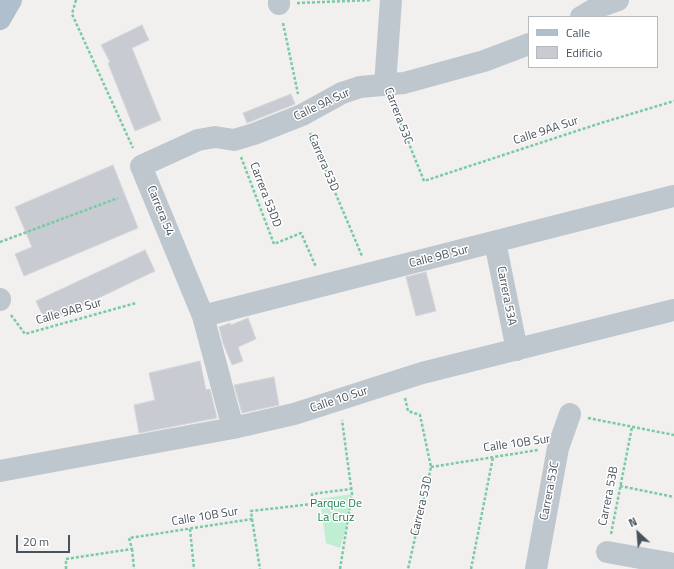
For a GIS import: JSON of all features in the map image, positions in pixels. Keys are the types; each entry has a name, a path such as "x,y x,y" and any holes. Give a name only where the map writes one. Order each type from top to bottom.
{"main road":[{"path":"0,19 11,0"}],"street":[{"name":"Carrera 53C","path":"385,85 391,0"},
{"path":"583,16 598,7 618,0"},
{"name":"Calle 9A Sur","path":"141,166 198,140 215,137 234,140 254,134 360,87 412,81 484,61 528,44"},
{"name":"Carrera 54","path":"141,166 203,316 233,428"},
{"name":"Calle 9B Sur","path":"203,316 674,196"},
{"name":"Carrera 53A","path":"495,242 517,350"},
{"name":"Calle 10 Sur","path":"0,471 233,428 294,414 422,373 674,310"},
{"name":"Carrera 53C","path":"536,569 558,448 570,414"},
{"path":"607,552 674,564"}],"path":[{"path":"76,0 72,14 141,166"},
{"path":"279,2 376,0"},
{"name":"Carrera 53D","path":"279,2 302,114 370,274"},
{"name":"Carrera 53C","path":"385,85 424,181"},
{"name":"Calle 9AA Sur","path":"424,181 674,100"},
{"name":"Carrera 53DD","path":"234,140 274,244 301,233 324,286"},
{"path":"0,242 118,198"},
{"name":"Calle 9AB Sur","path":"0,299 25,334 136,303"},
{"name":"Carrera 53D","path":"400,380 408,411 420,415 431,467 408,569"},
{"path":"340,400 352,489 340,569"},
{"path":"570,414 674,435"},
{"name":"Carrera 53B","path":"607,552 632,427"},
{"name":"Calle 10B Sur","path":"431,467 558,448"},
{"path":"471,569 494,457"},
{"path":"620,486 674,497"},
{"name":"Calle 10B Sur","path":"132,549 129,538 252,519 251,511 312,504 312,494 352,489"},
{"path":"252,519 260,569"},
{"path":"190,529 194,569"},
{"path":"66,569 66,559 132,549 134,569"}],"green space":[{"name":"Parque De La Cruz","path":"352,494 349,518 340,548 326,543 320,499"}],"building":[{"path":"142,25 149,40 132,48 161,120 135,131 108,63 110,62 101,45"},
{"path":"291,94 295,104 247,123 243,113"},
{"path":"113,165 138,228 24,276 15,254 32,247 15,207"},
{"path":"145,250 155,271 46,323 36,301"},
{"path":"426,272 436,311 416,316 406,277"},
{"path":"248,318 256,339 238,347 243,361 232,365 223,343 219,327 230,323 231,325"},
{"path":"200,361 206,390 210,389 217,418 139,433 134,405 155,400 149,373"},
{"path":"274,377 279,405 242,413 234,385"}]}
